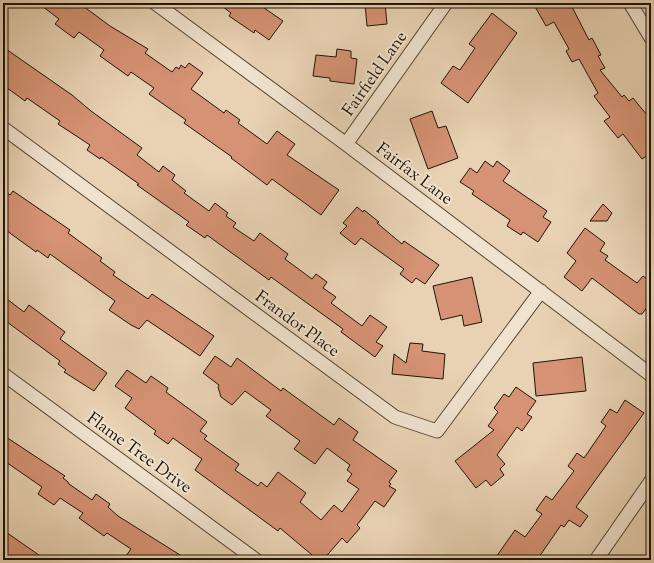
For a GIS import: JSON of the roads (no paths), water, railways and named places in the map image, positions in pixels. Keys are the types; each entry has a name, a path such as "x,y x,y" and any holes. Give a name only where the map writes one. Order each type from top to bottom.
{"street":[{"name":"Fairfax Lane","path":"155,3 346,144 651,375"},
{"name":"Fairfield Lane","path":"346,144 446,3"},
{"path":"630,3 651,38"},
{"name":"Frandor Place","path":"3,128 395,416 436,431 541,291"},
{"name":"Flame Tree Drive","path":"3,374 256,560"},
{"path":"596,560 651,481"}]}
